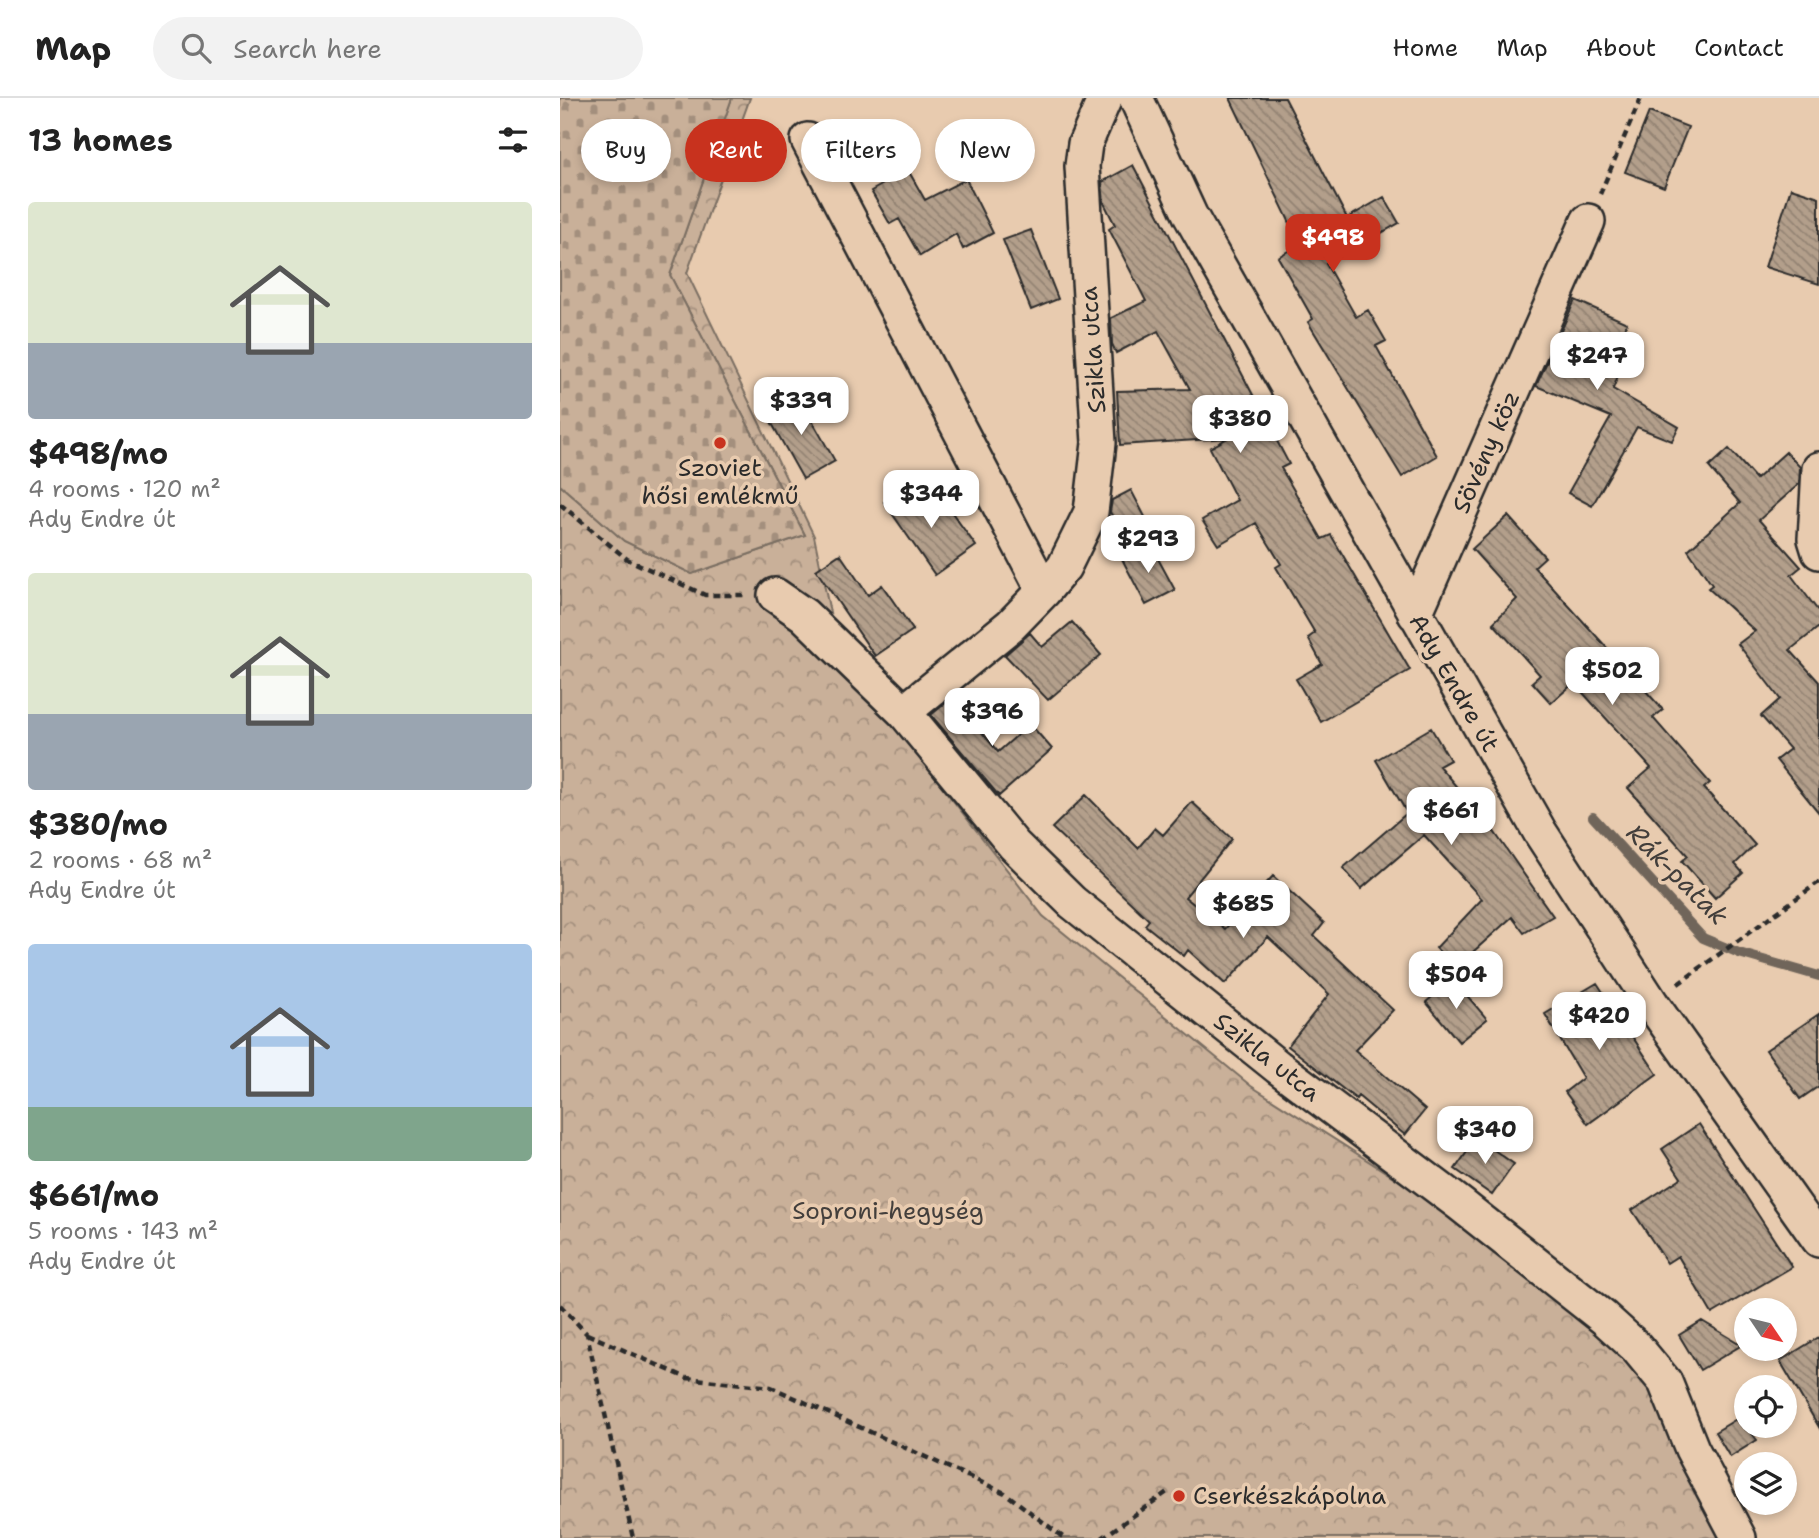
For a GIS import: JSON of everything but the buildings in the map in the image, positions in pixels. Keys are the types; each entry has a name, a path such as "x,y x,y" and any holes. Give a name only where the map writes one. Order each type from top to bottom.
{"street":[{"name":"Szikla utca","path":"1105,98 1086,144 1082,166 1099,443 1096,489 1080,538 1064,567 1011,625 904,712 1014,845 1072,902 1322,1101 1460,1203 1604,1318 1636,1347 1665,1382 1692,1449 1739,1538"},
{"name":"Ady Endre út","path":"1136,98 1191,215 1540,832 1652,1004 1819,1240"},
{"path":"830,182 1044,591"},
{"name":"Sövény köz","path":"1415,614 1588,220"},
{"path":"1819,469 1815,538 1819,552"},
{"path":"775,595 804,615 904,712"}],"path":[{"path":"1588,220 1641,98"},
{"path":"560,504 627,559 705,594 775,595"},
{"path":"1652,1004 1819,882"},
{"path":"560,1305 587,1335 687,1378 771,1387 1005,1493 1064,1538"},
{"path":"587,1335 632,1538"},
{"path":"1101,1538 1170,1490"}],"green space":[{"path":"560,98 732,98 725,119 685,119 685,182 703,182 670,275 805,535 692,574 624,541 560,485"},
{"name":"Soproni-hegység","path":"732,98 750,98 742,119 725,119"},
{"name":"Soproni-hegység","path":"703,182 720,182 687,273 814,536 832,622 873,698 1043,916 1251,1086 1617,1320 1749,1538 560,1538 560,485 624,541 692,574 805,535 670,275"}],"waterway":[{"name":"Rák-patak","path":"1593,817 1703,938 1739,953 1819,976"}],"place":[{"name":"Szoviet hősi emlékmű","path":"720,443"},
{"name":"Cserkészkápolna","path":"1179,1496"}]}
